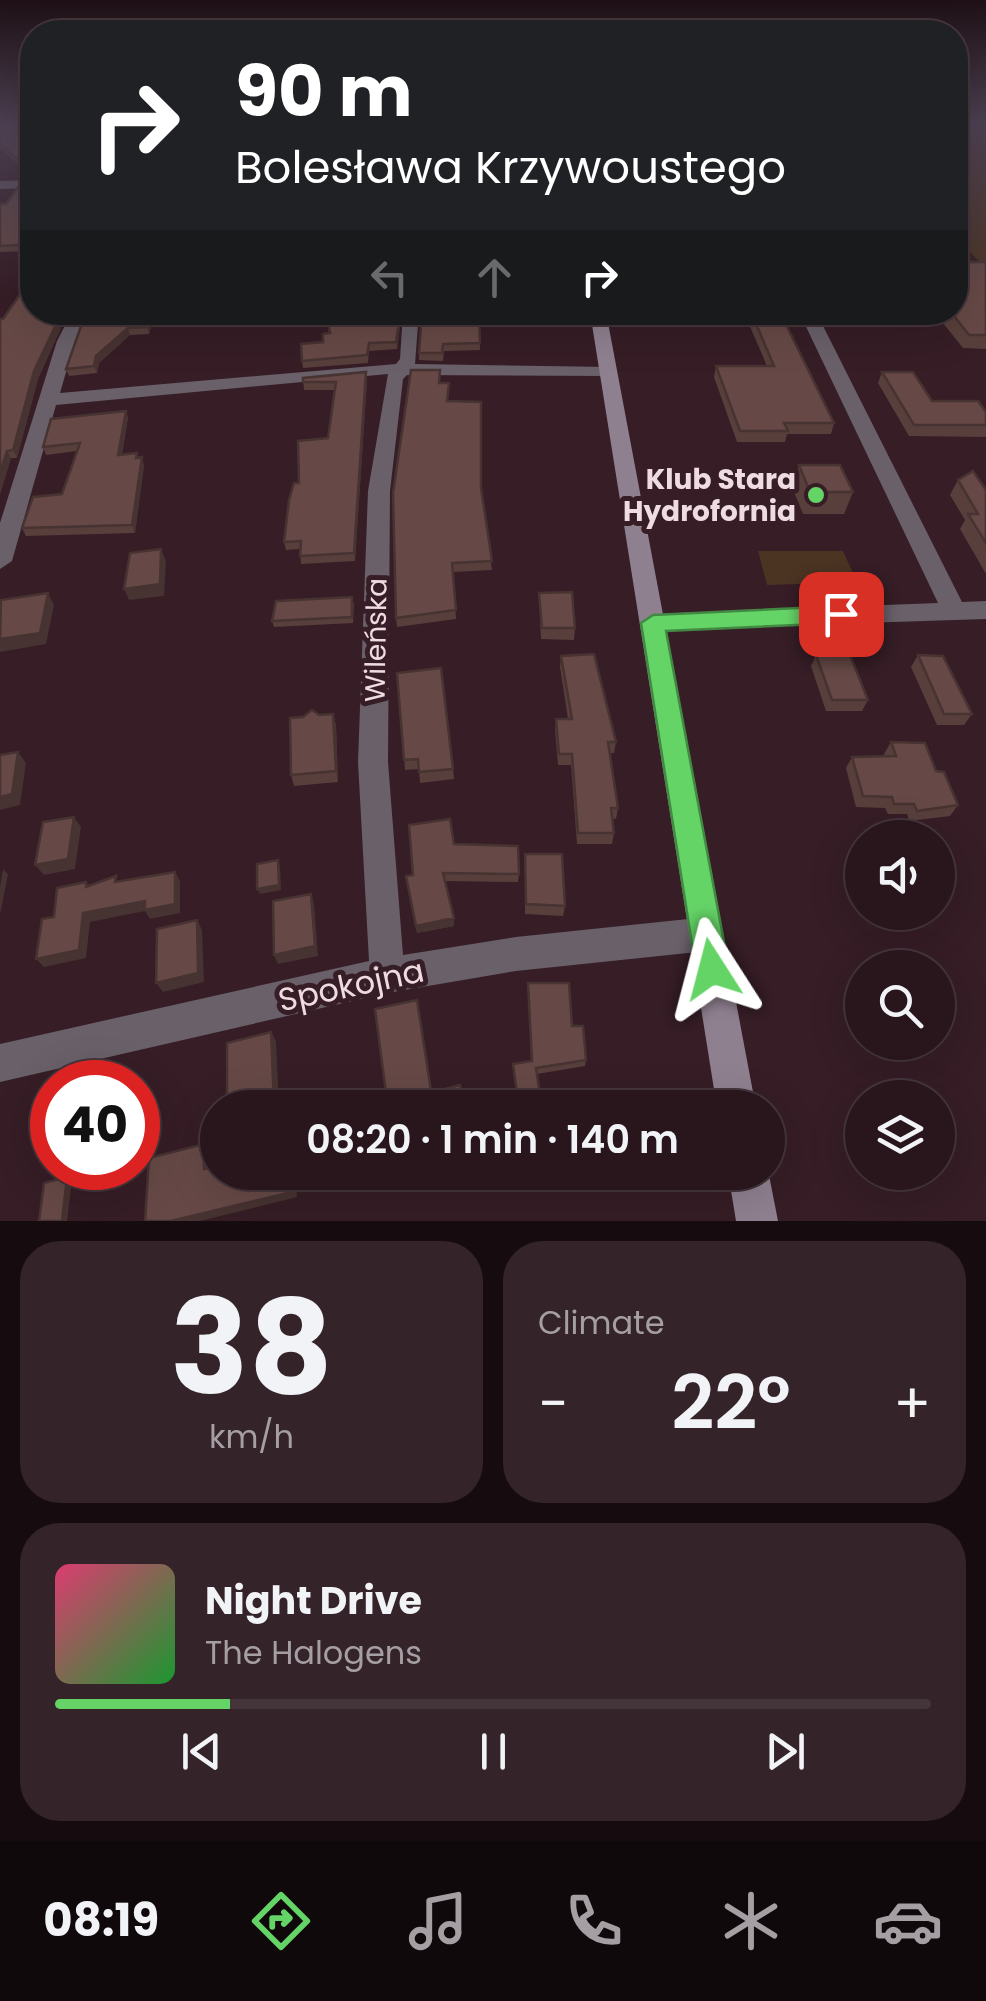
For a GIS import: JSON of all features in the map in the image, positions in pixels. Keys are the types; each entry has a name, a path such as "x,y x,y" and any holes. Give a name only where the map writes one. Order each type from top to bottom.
{"street":[{"path":"0,561 48,400 75,325"},
{"name":"Wileńska","path":"387,975 374,743 379,492 394,379 410,359 411,325"},
{"path":"600,325 734,1090"},
{"path":"813,325 954,610"},
{"path":"48,400 399,368 607,371"},
{"path":"653,623 986,610"},
{"name":"Spokojna","path":"0,1063 387,975 516,954 706,934"},
{"path":"751,1190 756,1221"}],"shaded area":[{"path":"968,180 986,180 986,267 968,251"},
{"path":"758,551 843,551 857,582 767,585"}],"building":[{"path":"19,186 20,245 0,246 0,204 6,204"},
{"path":"968,262 986,262 986,335 969,335 961,325 968,325"},
{"path":"20,294 20,325 56,325 34,371 13,450 7,451 0,473 0,319"},
{"path":"81,325 148,325 128,328 96,356 94,366 66,369"},
{"path":"328,325 399,325 396,342 369,343 367,355 302,361 301,344 323,342 323,334 330,333"},
{"path":"421,325 479,325 480,343 443,344 442,353 419,353"},
{"path":"757,325 786,325 834,423 784,423 788,431 740,431 716,366 774,366"},
{"path":"411,370 440,370 439,383 449,383 447,401 481,402 481,488 492,561 452,563 456,610 396,618 393,493"},
{"path":"366,372 354,553 300,556 301,541 284,542 289,500 294,483 299,483 298,441 328,438 336,382 303,382 303,378"},
{"path":"882,372 913,372 932,401 978,401 986,412 986,425 914,425"},
{"path":"126,411 118,455 137,453 136,458 142,457 132,525 22,528 33,497 62,494 80,443 43,447 51,419"},
{"path":"799,465 840,465 853,492 810,492"},
{"path":"973,471 986,490 986,543 968,514 978,514 958,480"},
{"path":"161,549 160,584 124,589 130,553"},
{"path":"572,592 575,628 542,628 539,593"},
{"path":"48,593 40,633 0,639 1,600"},
{"path":"352,597 352,617 272,621 276,601"},
{"path":"594,654 616,742 608,742 618,808 611,808 614,833 578,833 572,754 559,754 556,719 572,719 561,656"},
{"path":"816,655 850,655 868,700 832,700"},
{"path":"918,655 943,656 972,714 944,714"},
{"path":"441,668 453,769 419,772 418,759 404,760 397,673"},
{"path":"312,710 319,715 333,714 336,771 291,775 290,718 303,717"},
{"path":"891,742 925,743 936,771 944,772 958,805 917,811 914,804 894,804 892,797 863,796 852,757 896,756"},
{"path":"18,752 12,794 0,797 0,755"},
{"path":"74,817 68,859 35,865 43,822"},
{"path":"450,819 454,844 518,846 519,874 443,873 454,918 416,926 406,876 413,875 409,825"},
{"path":"525,854 562,854 565,906 526,904"},
{"path":"278,860 279,885 257,889 257,864"},
{"path":"175,872 175,904 145,910 145,901 83,913 79,950 36,959 42,919 54,917 57,888 86,882 86,887 116,876 115,882"},
{"path":"311,894 315,946 274,955 273,901"},
{"path":"197,920 198,973 156,983 157,929"},
{"path":"528,983 569,983 572,1026 583,1026 586,1060 536,1068 539,1090 517,1090 513,1064 532,1061"},
{"path":"417,1000 431,1090 386,1090 375,1009"},
{"path":"271,1032 273,1090 227,1090 227,1043"},
{"path":"200,1145 200,1190 292,1192 171,1221 145,1221 147,1190 160,1190 160,1155"},
{"path":"43,1190 66,1190 62,1221 39,1221"}],"place":[{"name":"Klub Stara Hydrofornia","path":"816,495"}],"route":[{"path":"712,969 653,623 841,614"}]}
